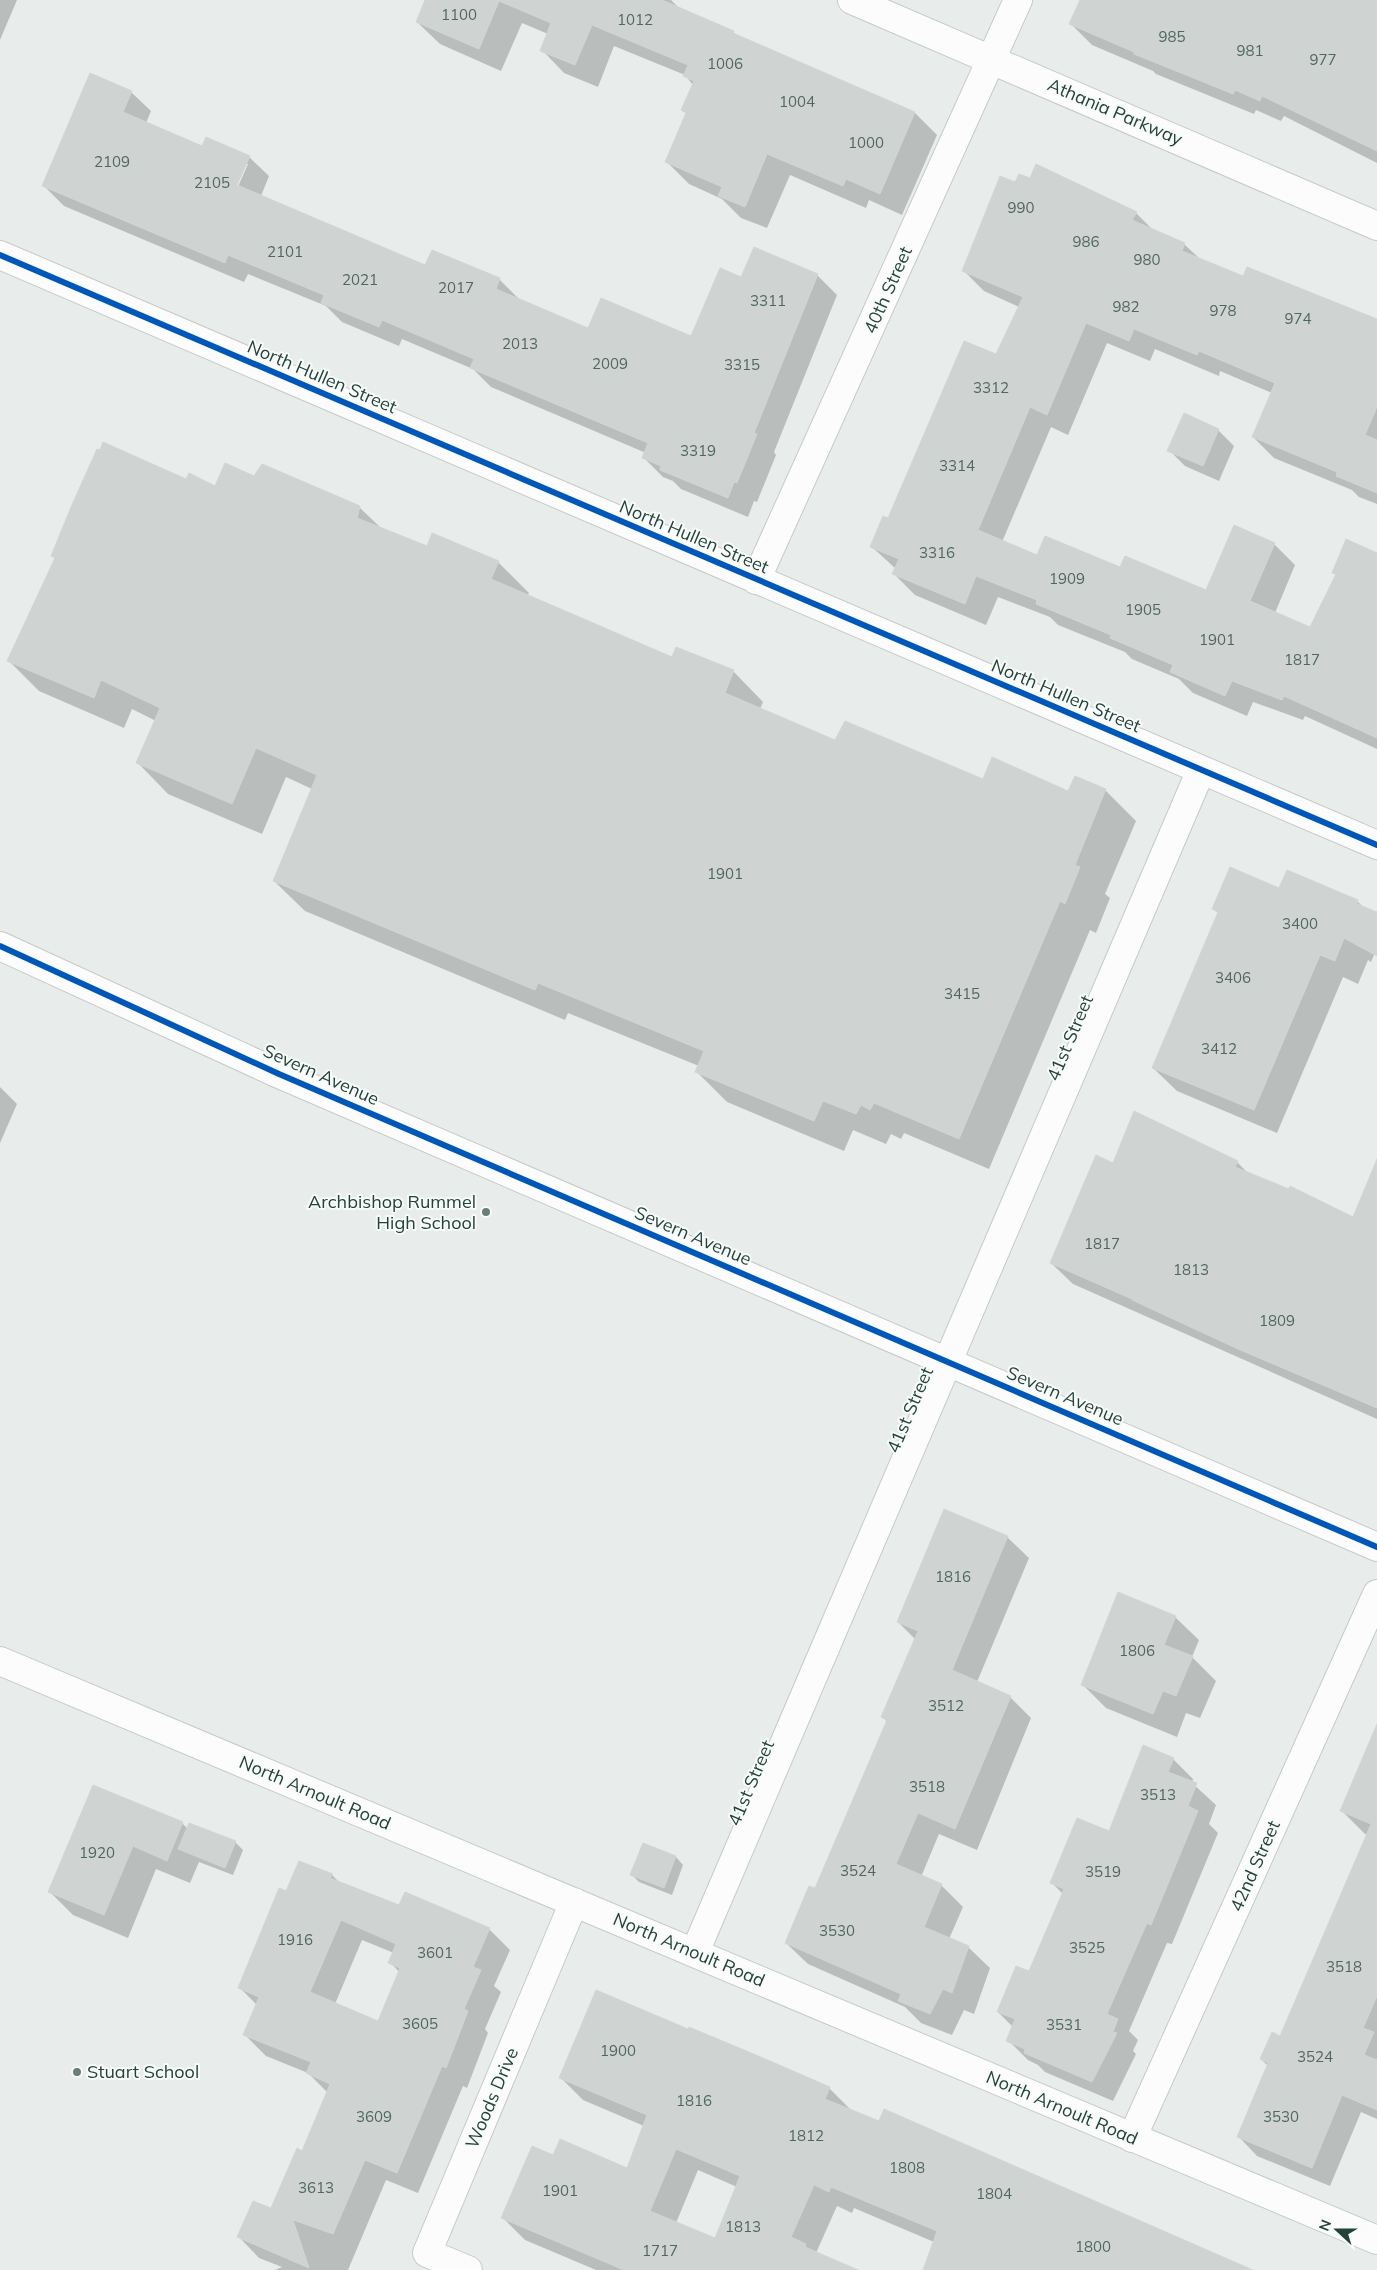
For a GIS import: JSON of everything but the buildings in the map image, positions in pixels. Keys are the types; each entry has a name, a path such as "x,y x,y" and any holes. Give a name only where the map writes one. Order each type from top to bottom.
{"street":[{"name":"Athania Parkway","path":"852,0 1377,226"},
{"name":"40th Street","path":"756,580 1018,0"},
{"name":"North Hullen Street","path":"0,255 1377,845"},
{"name":"41st Street","path":"695,1952 1201,770"},
{"name":"Severn Avenue","path":"0,946 279,1074 1377,1547"},
{"name":"Severn Avenue","path":"0,964 279,1074"},
{"name":"42nd Street","path":"1132,2138 1377,1594"},
{"name":"North Arnoult Road","path":"0,1661 1377,2240"},
{"name":"Woods Drive","path":"468,2270 427,2253 574,1902"}],"cycle path":[{"path":"0,255 1377,845"},
{"path":"0,946 279,1074 1377,1547"}],"place":[{"name":"Archbishop Rummel High School","path":"486,1212"},
{"name":"Stuart School","path":"77,2072"}]}
